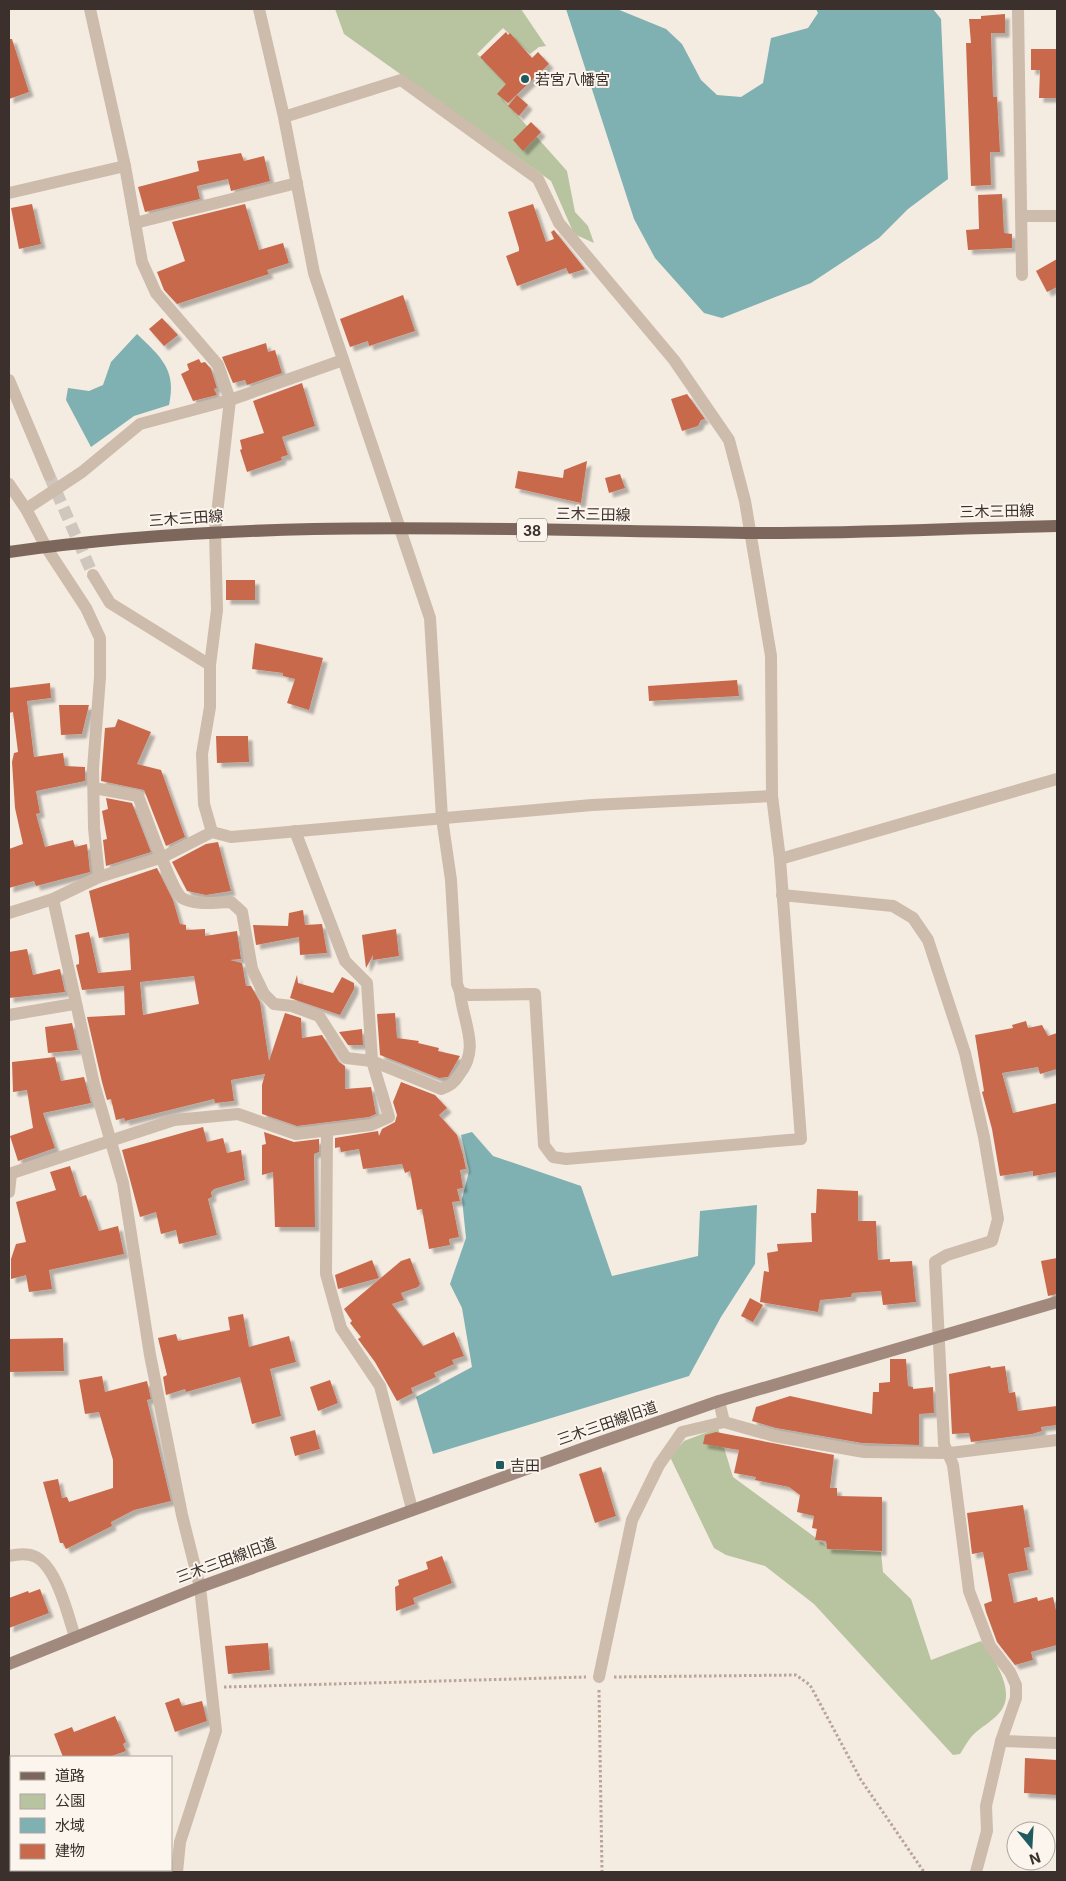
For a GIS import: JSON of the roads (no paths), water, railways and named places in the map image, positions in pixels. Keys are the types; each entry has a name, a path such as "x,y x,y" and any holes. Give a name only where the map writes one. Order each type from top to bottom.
{"main road":[{"name":"三木三田線","path":"9,552 214,531 399,528 751,533 1057,526"}],"street":[{"path":"90,9 125,166 142,262 156,292 218,365 230,400 214,531 216,610 210,665 210,707 202,754 204,804 212,832"},
{"path":"94,788 138,796 163,857 170,881 182,897 197,902 231,902 242,912 252,969 264,994 274,1004 292,1006 318,1016 346,1058 372,1061 441,1089 451,1086 466,1066 472,1045 457,984 451,880 442,818 430,618 314,273 284,117 259,9"},
{"path":"1018,9 1022,275"},
{"path":"284,117 401,80 538,180 559,223 674,360 729,440 751,533 771,656 772,796 780,859 801,1139 566,1159 553,1157 544,1145 535,994 469,995 460,992"},
{"path":"9,193 125,166"},
{"path":"135,223 297,183"},
{"path":"1022,216 1057,216"},
{"path":"26,509 82,472 140,424 230,400 342,360"},
{"path":"9,380 49,475"},
{"path":"9,484 26,509 46,547 86,608 100,638 100,677 93,769 94,828 99,877"},
{"path":"94,575 110,603 210,665"},
{"path":"780,859 1057,779"},
{"path":"9,912 53,899 99,877 163,857 212,832 231,837 592,805 772,796"},
{"path":"9,1192 10,1174 174,1120 238,1114 296,1134 371,1125 388,1117 372,1061 367,983 345,961 295,831"},
{"path":"782,895 893,906 913,918 931,948 965,1053 984,1137 998,1219 992,1241 947,1255 935,1262 944,1444 950,1453 969,1591 980,1625 990,1646 1010,1672 1016,1685 1016,1698 1001,1741 986,1806 987,1831 976,1872"},
{"path":"53,899 74,1004 94,1084 123,1183 152,1365 182,1515 200,1587 216,1731 180,1842 177,1872"},
{"path":"9,1016 74,1004"},
{"path":"327,1130 326,1274 341,1328 380,1386 412,1509"},
{"name":"三木三田線旧道","path":"9,1664 200,1587 412,1509 719,1401 1057,1302"},
{"path":"719,1401 724,1422"},
{"path":"599,1677 632,1520 659,1465 682,1432 724,1422 774,1436 864,1452 950,1453 1057,1440"},
{"path":"9,1556 21,1554 36,1557 47,1567 56,1582 76,1637"},
{"path":"1001,1741 1057,1744"}],"water":[{"path":"566,9 617,9 666,29 682,44 701,80 717,95 741,97 763,83 771,38 808,28 818,13 816,9 933,9 941,19 948,179 908,209 879,238 811,283 722,318 704,313 655,258 634,219"},
{"path":"137,334 160,357 169,373 171,393 169,405 134,416 91,447 66,400 68,388 89,391 103,385 111,362"},
{"path":"472,1132 493,1156 581,1186 612,1276 698,1256 700,1211 757,1205 755,1264 721,1317 689,1376 433,1454 416,1397 472,1367 462,1308 450,1284 466,1238 462,1199 469,1171 461,1135"}],"tunnel":[{"path":"49,475 93,575"}],"place":[{"name":"若宮八幡宮","path":"525,79"},
{"name":"吉田","path":"500,1465"}]}
